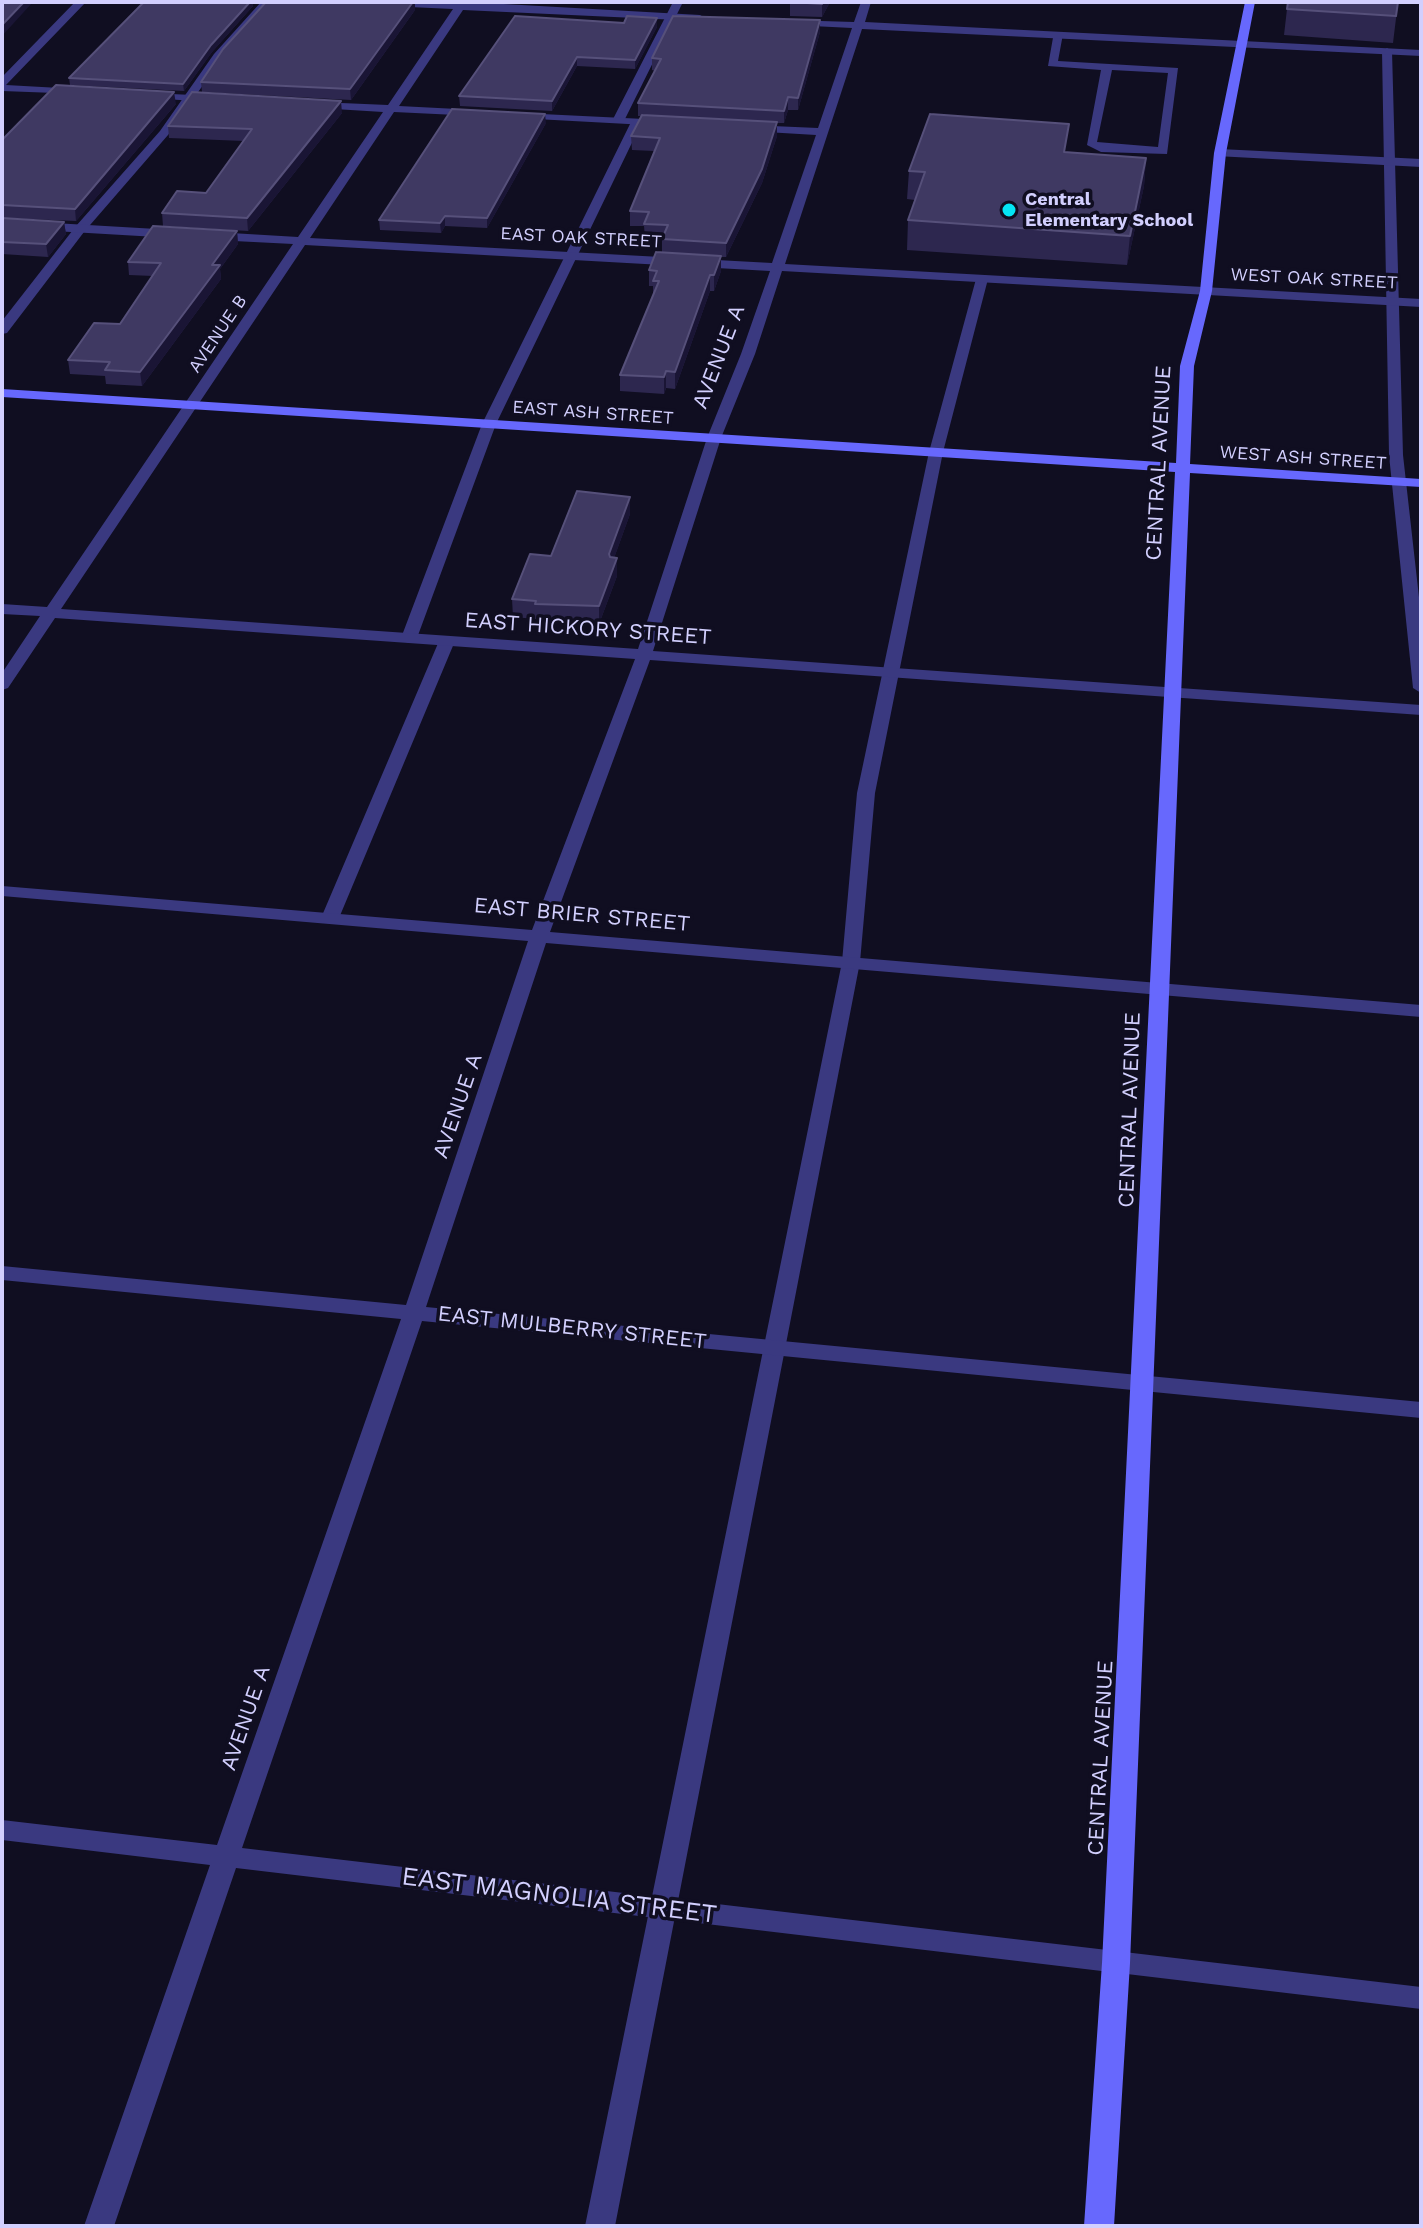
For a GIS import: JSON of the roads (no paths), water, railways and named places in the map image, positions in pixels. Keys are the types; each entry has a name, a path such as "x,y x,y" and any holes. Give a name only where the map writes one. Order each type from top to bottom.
{"street":[{"path":"2,86 81,2"},
{"path":"2,330 80,229 164,133 218,56 267,2"},
{"path":"365,2 718,18"},
{"path":"618,121 678,2"},
{"name":"AVENUE A","path":"99,2226 223,1856 490,1091 539,936 644,655 714,438 748,354 866,2"},
{"name":"CENTRAL AVENUE","path":"1099,2226 1116,1963 1187,366 1206,291 1220,153 1250,2"},
{"name":"AVENUE B","path":"2,685 462,4"},
{"path":"780,21 1421,53"},
{"path":"1058,34 1052,64 1174,70 1163,151 1101,148 1091,143 1107,67"},
{"path":"1387,51 1399,482 1421,688"},
{"path":"2,86 95,93"},
{"path":"142,96 235,101"},
{"path":"298,104 497,114"},
{"path":"512,115 683,124"},
{"path":"409,638 489,424 636,122"},
{"path":"729,127 822,132"},
{"path":"1220,153 1421,163"},
{"path":"2,224 191,235"},
{"name":"EAST OAK STREET","path":"207,236 1206,291"},
{"path":"600,2226 851,962 866,793 936,452 982,279"},
{"name":"WEST OAK STREET","path":"1206,291 1421,303"},
{"name":"EAST ASH STREET","path":"2,393 1182,468"},
{"name":"WEST ASH STREET","path":"1182,468 1421,483"},
{"name":"EAST HICKORY STREET","path":"2,609 1421,710"},
{"path":"330,918 447,641"},
{"name":"EAST BRIER STREET","path":"2,891 1421,1011"},
{"name":"EAST MULBERRY STREET","path":"2,1273 1421,1410"},
{"name":"EAST MAGNOLIA STREET","path":"2,1830 1421,1998"}],"place":[{"name":"Central Elementary School","path":"1009,210"}]}
